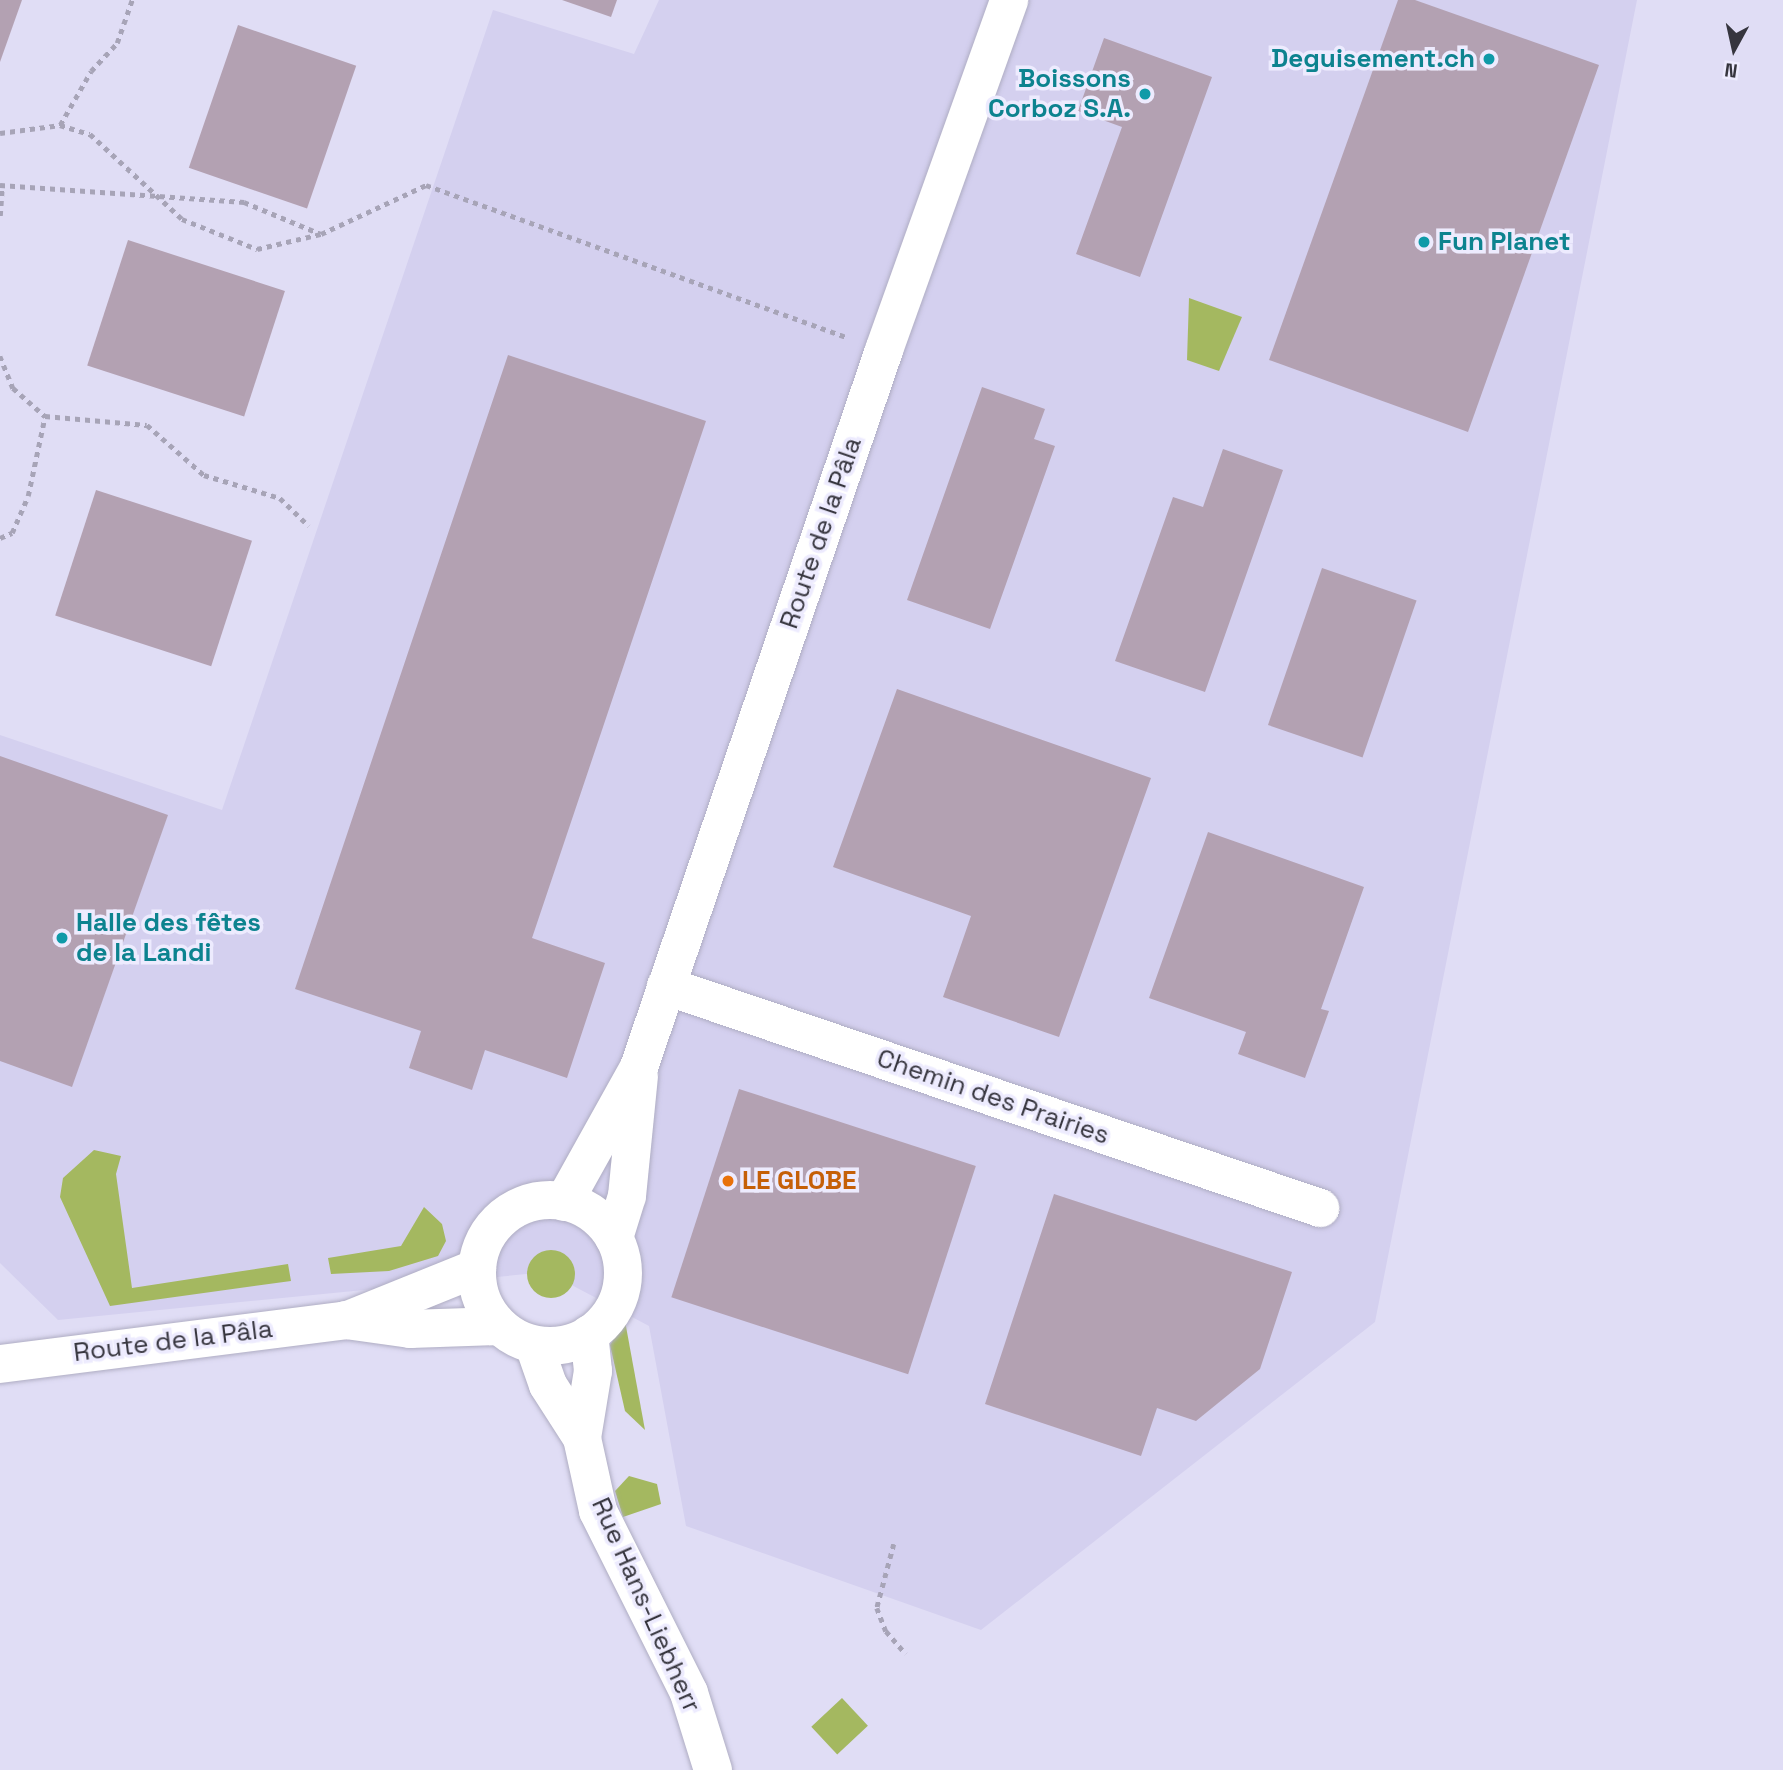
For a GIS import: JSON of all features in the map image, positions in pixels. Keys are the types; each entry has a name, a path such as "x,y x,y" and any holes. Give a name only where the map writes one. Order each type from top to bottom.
{"main road":[{"name":"Route de la Pâla","path":"564,1202 639,1067 884,350 1009,0"},
{"name":"Chemin des Prairies","path":"666,986 1320,1208"},
{"name":"Route de la Pâla","path":"614,1238 627,1196 639,1067"},
{"path":"533,1202 564,1202 596,1217 614,1238 623,1269 618,1298 606,1320 589,1334 562,1345 534,1345 499,1326 484,1307 477,1268 490,1231 509,1213 533,1202"},
{"name":"Route de la Pâla","path":"0,1364 346,1320 477,1268"},
{"name":"Route de la Pâla","path":"346,1320 410,1329 499,1326"},
{"name":"Rue Hans-Liebherr","path":"582,1438 593,1371 589,1334"},
{"name":"Rue Hans-Liebherr","path":"534,1345 548,1385 582,1438 598,1511 690,1693 713,1770"}],"path":[{"path":"60,125 91,72 117,43 132,0"},
{"path":"0,133 60,125 90,134 182,219 257,249 321,234 426,185 884,350"},
{"path":"0,216 1,186 153,194 244,202 321,234"},
{"path":"0,356 13,388 45,416 147,425 204,475 280,498 309,526"},
{"path":"0,538 12,533 28,496 45,416"},
{"path":"894,1544 877,1608 886,1632 905,1654"}],"shaded area":[{"path":"659,0 1637,0 1375,1322 981,1630 686,1526 649,1326 547,1272 58,1320 0,1263 0,735 222,810 493,10 634,54"}],"green space":[{"path":"1189,298 1242,317 1219,371 1187,360"},
{"path":"94,1150 121,1156 116,1174 132,1288 288,1264 291,1281 110,1306 60,1197 63,1178"},
{"path":"424,1207 442,1224 446,1241 438,1256 389,1271 331,1274 328,1258 401,1246"},
{"path":"551,1250 568,1257 575,1274 568,1291 551,1298 534,1291 527,1274 534,1257"},
{"path":"625,1321 645,1430 625,1411 610,1345"},
{"path":"629,1476 657,1484 661,1504 623,1517 615,1491"},
{"path":"842,1698 868,1726 837,1754 811,1727"}],"building":[{"path":"0,0 22,0 0,62"},
{"path":"562,0 617,0 611,17"},
{"name":"Fun Planet","path":"1398,0 1415,0 1599,65 1468,432 1269,360"},
{"path":"238,25 356,66 307,208 189,168"},
{"path":"1104,38 1212,77 1140,277 1076,254 1122,127 1078,111"},
{"path":"128,240 285,291 244,417 87,366"},
{"path":"508,355 706,421 532,938 605,963 567,1078 485,1050 472,1090 409,1068 421,1031 295,989"},
{"path":"982,387 1045,409 1034,439 1055,446 990,629 907,600"},
{"path":"1223,449 1283,470 1205,692 1115,661 1173,497 1203,507"},
{"path":"96,490 252,541 211,666 55,616"},
{"path":"1322,568 1417,601 1363,758 1268,725"},
{"path":"897,689 1151,778 1059,1037 943,997 971,916 833,867"},
{"name":"Halle des fêtes de la Landi","path":"0,756 168,815 72,1087 0,1061"},
{"path":"1208,832 1364,887 1321,1009 1329,1011 1305,1078 1238,1054 1246,1032 1149,998"},
{"path":"739,1089 976,1166 908,1374 671,1297"},
{"path":"1054,1194 1292,1272 1260,1369 1196,1421 1157,1408 1141,1456 985,1404"}],"place":[{"name":"Deguisement.ch","path":"1489,59"},
{"name":"Boissons Corboz S.A.","path":"1145,94"},
{"name":"Fun Planet","path":"1424,242"},
{"name":"Halle des fêtes de la Landi","path":"62,938"},
{"name":"LE GLOBE","path":"728,1181"}]}
